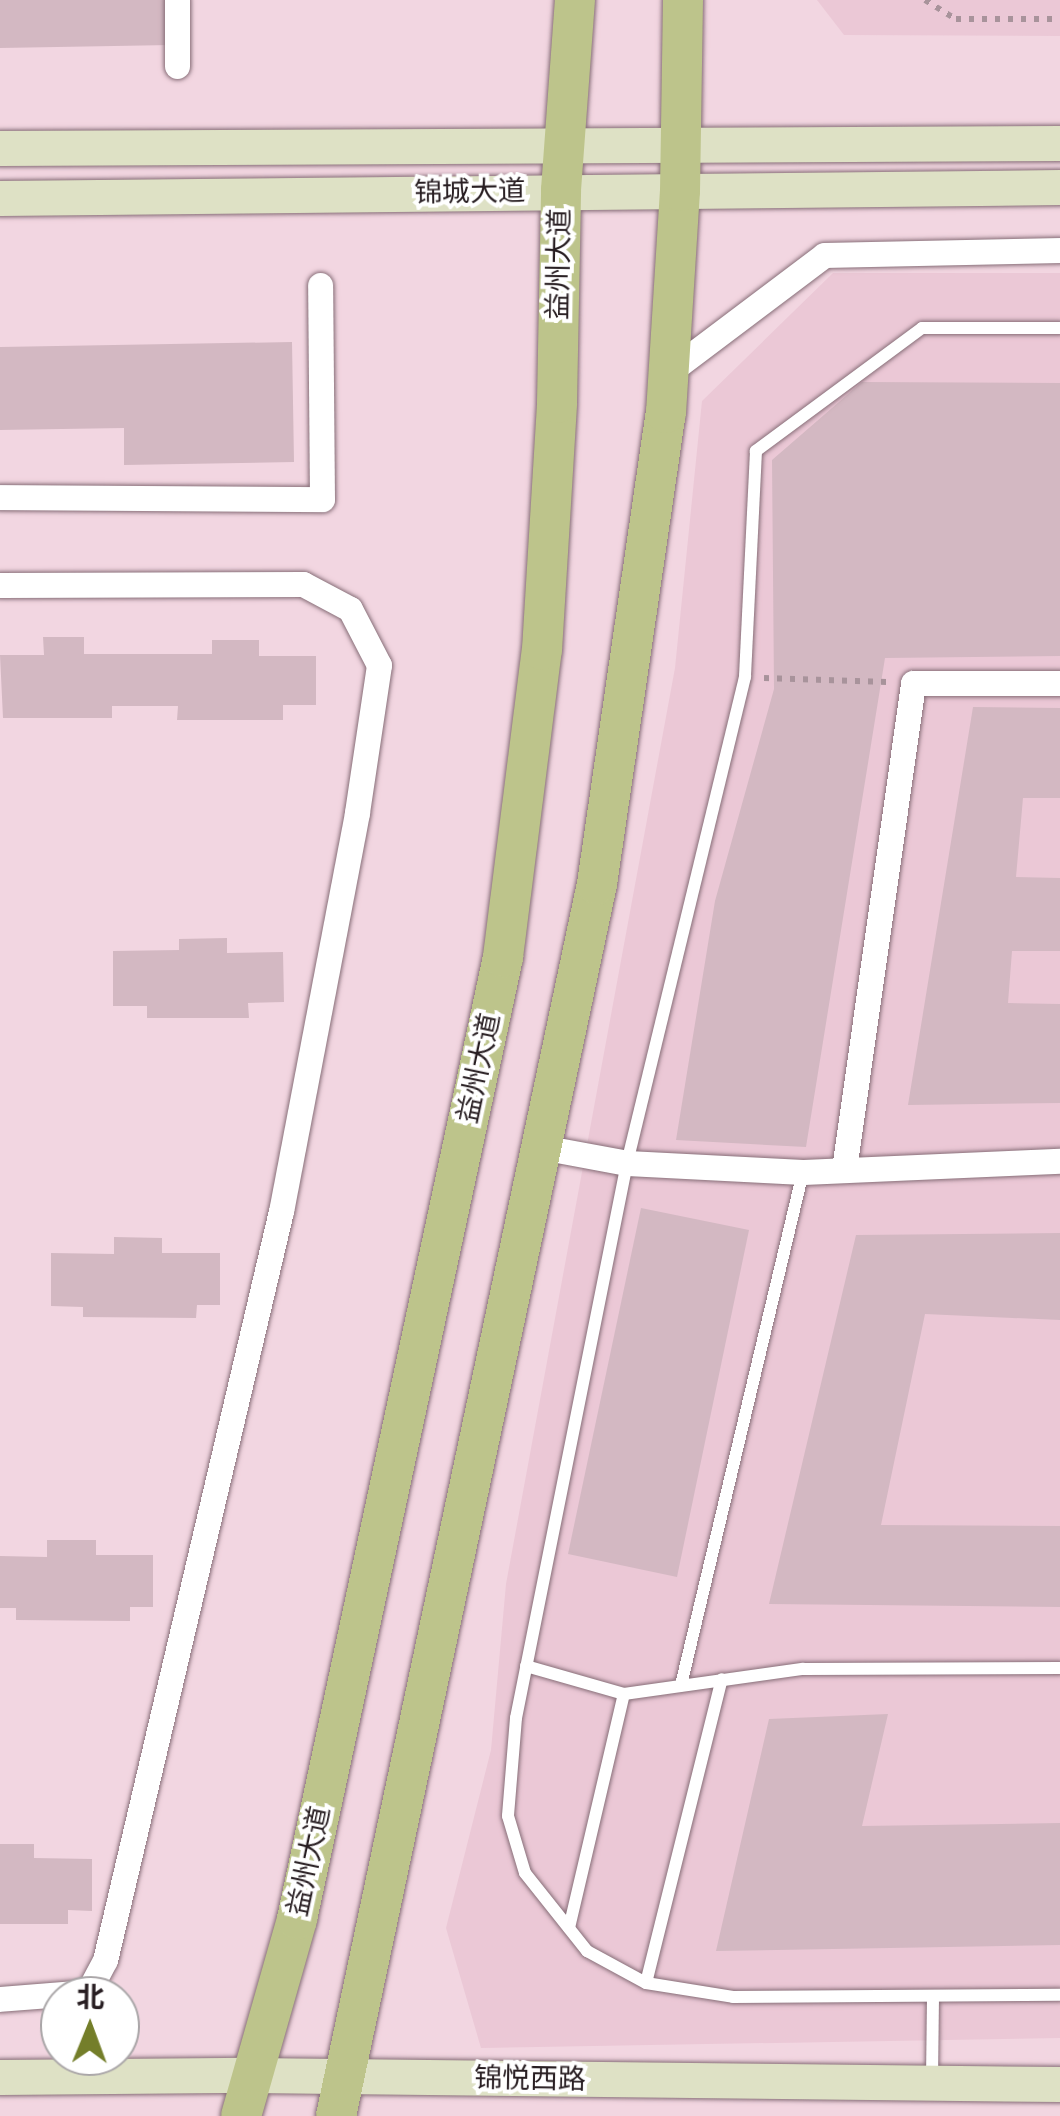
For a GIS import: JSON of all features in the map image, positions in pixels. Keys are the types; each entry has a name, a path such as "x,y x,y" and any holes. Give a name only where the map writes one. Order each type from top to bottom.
{"main road":[{"name":"益州大道","path":"241,2116 297,1918 502,957 542,650 557,403 561,190 575,0"},
{"path":"336,2116 598,884 669,372 680,191 683,0"},
{"name":"锦城大道","path":"0,148 1060,143"},
{"name":"锦城大道","path":"0,198 1060,187"},
{"name":"锦悦西路","path":"0,2078 252,2075 1060,2084"}],"street":[{"path":"176,0 177,66"},
{"path":"669,372 824,255 1060,250"},
{"path":"0,497 322,499 320,285"},
{"path":"0,585 304,584 350,609 379,665 357,813 281,1211 105,1960 88,1992 0,1999"},
{"path":"844,1169 913,683 1060,683"},
{"path":"542,1147 627,1163 803,1172 1060,1161"}],"lane":[{"path":"1060,328 922,328 756,451 745,677 627,1163 526,1666 508,1816 525,1873 587,1951 646,1983 733,1998 1060,1995"},
{"path":"681,1686 803,1172"},
{"path":"526,1666 624,1694 804,1669 1060,1668"},
{"path":"646,1983 722,1679"},
{"path":"568,1928 624,1694"},
{"path":"932,1997 932,2085"}],"path":[{"path":"924,0 956,19 1060,19"},
{"path":"745,677 913,683"}],"shaded area":[{"path":"817,0 1060,0 1060,36 844,35"},
{"path":"833,273 1060,273 1060,2038 481,2048 446,1928 491,1750 506,1584 675,668 702,401"}],"building":[{"path":"0,0 171,0 171,45 0,48"},
{"path":"292,342 294,462 124,465 124,428 0,430 0,347"},
{"path":"862,382 1060,383 1060,656 885,658 806,1147 676,1140 715,901 774,689 772,460"},
{"path":"43,637 84,637 84,654 212,654 212,640 259,640 259,656 316,656 316,705 283,705 283,720 177,720 178,706 112,706 112,718 3,718 0,655 44,655"},
{"path":"973,707 1060,708 1060,798 1023,798 1016,877 1060,878 1060,951 1012,951 1008,1003 1060,1004 1060,1103 908,1105"},
{"path":"227,938 227,953 283,952 284,1002 248,1003 249,1018 147,1018 147,1006 113,1006 113,951 179,950 179,939"},
{"path":"641,1208 749,1230 677,1577 568,1554"},
{"path":"1060,1233 1060,1320 925,1314 881,1525 1060,1526 1060,1607 769,1604 856,1235"},
{"path":"114,1237 162,1238 162,1253 220,1253 220,1305 197,1305 196,1318 83,1317 83,1307 51,1306 51,1253 114,1254"},
{"path":"47,1540 96,1540 96,1555 153,1555 153,1607 130,1607 130,1621 16,1620 16,1608 0,1608 0,1556 47,1557"},
{"path":"888,1714 862,1826 1060,1823 1060,1945 716,1951 769,1719"},
{"path":"0,1844 34,1844 34,1858 92,1859 92,1911 68,1910 68,1924 0,1924"}]}
